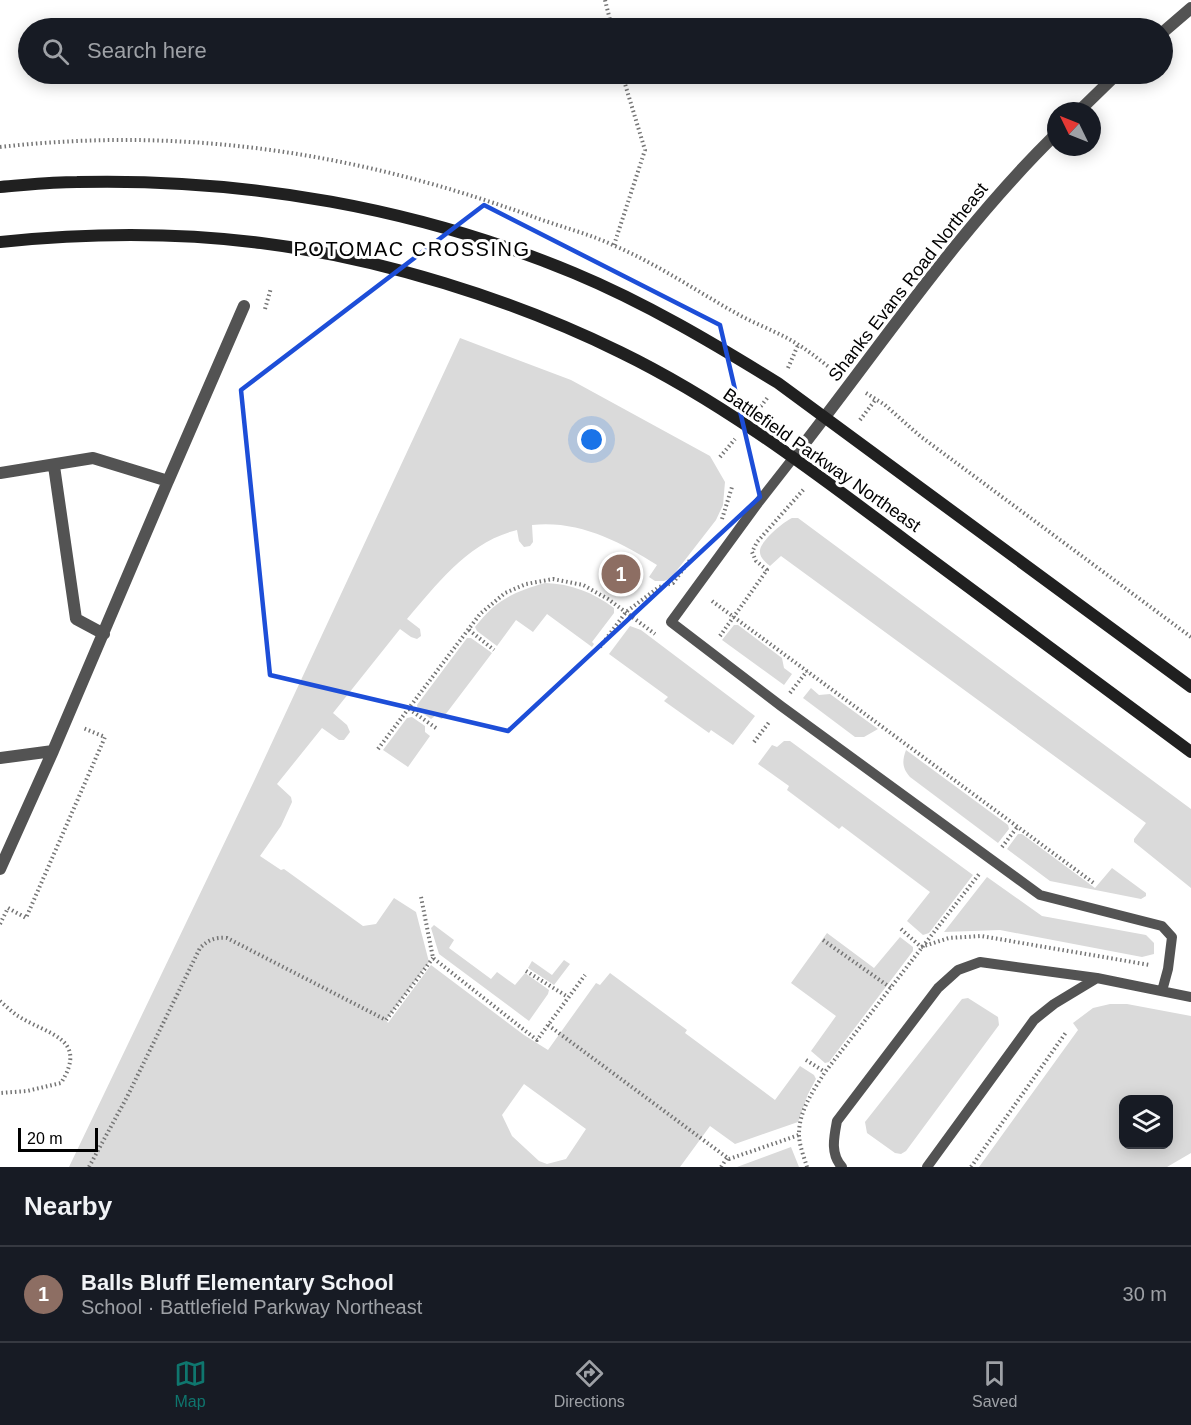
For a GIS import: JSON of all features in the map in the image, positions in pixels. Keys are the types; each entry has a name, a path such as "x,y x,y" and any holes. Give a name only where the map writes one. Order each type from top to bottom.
{"main road":[{"name":"Battlefield Parkway Northeast","path":"0,187 76,182 156,183 272,191 338,202 406,218 480,239 576,274 714,343 778,383 1191,687"},
{"name":"Battlefield Parkway Northeast","path":"0,242 68,235 112,234 211,238 262,243 393,269 475,292 554,322 620,352 747,424 1191,752"}],"street":[{"path":"1173,24 1191,8"},
{"path":"1088,102 1107,84"},
{"name":"Shanks Evans Road Northeast","path":"794,458 942,264 996,198 1047,144"},
{"path":"0,868 104,634 244,306"},
{"path":"0,473 93,458 168,481"},
{"path":"54,466 76,619 104,634"},
{"path":"0,758 53,751"}],"lane":[{"path":"794,458 758,503 671,622 781,706 1040,895 1162,926 1172,937 1168,969 1162,991"},
{"path":"842,1167 838,1163 832,1145 837,1121 938,988 958,970 980,962 1097,978 1191,997"},
{"path":"927,1167 1034,1020 1054,1004 1097,978"}],"path":[{"path":"605,0 610,18"},
{"path":"614,245 645,150 625,84"},
{"path":"264,313 271,288"},
{"path":"720,458 790,366 798,345"},
{"path":"715,527 722,518 732,487"},
{"path":"709,651 767,570 756,561 752,552 757,542 780,517"},
{"path":"600,647 626,612 659,586 673,583 694,555"},
{"path":"378,749 480,614 505,593 526,584 553,579 583,585 626,612 662,639"},
{"path":"712,601 1095,884"},
{"path":"469,630 495,650"},
{"path":"409,709 436,728"},
{"path":"0,924 8,908 26,918 105,737 82,728 87,717"},
{"path":"770,720 778,725"},
{"path":"807,1167 799,1135 802,1115 825,1072 1018,826"},
{"path":"421,897 433,958 537,1040 585,975"},
{"path":"89,1167 127,1097 200,948 206,942 217,937 227,938 386,1020 433,958"},
{"path":"823,940 891,988"},
{"path":"526,970 568,997"},
{"path":"0,1001 17,1016 63,1038 70,1049 69,1070 62,1083 0,1094"},
{"path":"548,1025 729,1159 799,1135"},
{"path":"971,1167 1067,1031"},
{"path":"806,1060 825,1072"},
{"path":"720,1167 727,1158"}],"highlighted area":[{"path":"484,205 720,325 760,497 508,731 270,675 241,390"}],"shaded area":[{"path":"460,338 571,380 710,456 725,482 723,505 716,520 671,578 664,581 655,581 649,577 657,565 613,540 582,529 549,524 532,525 533,542 530,546 524,547 519,541 517,530 484,544 455,565 407,619 420,629 421,636 417,639 411,637 400,629 333,713 347,725 350,732 344,740 339,740 322,728 277,784 291,797 292,802 281,826 260,856 281,870 284,869 363,926 376,924 394,898 416,912 429,962 386,1020 388,1023 431,965 524,1035 548,1050 596,983 600,985 610,973 687,1030 685,1033 775,1100 800,1066 814,1075 816,1079 798,1122 735,1144 710,1126 680,1167 69,1167 255,779","holes":["524,1084 586,1129 566,1159 547,1164 539,1161 512,1136 502,1115"]},
{"path":"792,518 798,518 1191,809 1191,888 1134,842 1146,823 781,556 770,566 766,563 760,555 761,546 773,532"},
{"path":"545,583 581,590 598,597 614,608 614,613 592,642 594,644 592,647 547,614 533,632 516,620 497,646 477,631 475,627 490,610 506,598"},
{"path":"734,625 738,625 782,658 784,668 792,674 784,685 722,640"},
{"path":"630,626 641,630 755,716 733,745 711,730 709,733 664,701 668,697 609,654"},
{"path":"467,638 471,638 492,653 442,719 435,716 431,719 418,710 417,705"},
{"path":"811,688 819,695 830,694 878,729 864,737 855,737 803,698"},
{"path":"412,717 425,726 425,732 430,736 408,767 383,750 407,718"},
{"path":"784,741 790,741 973,875 929,933 923,935 907,921 930,892 842,826 839,829 787,790 789,786 758,764 772,745 777,747"},
{"path":"906,750 1008,825 1009,829 998,843 910,777 903,764"},
{"path":"1018,834 1022,834 1095,888 1112,868 1146,893 1146,896 1141,899 1050,881 1007,849"},
{"path":"987,877 1042,916 1146,935 1154,943 1154,954 1142,957 1000,930 944,932"},
{"path":"434,925 454,940 449,948 491,979 497,972 515,985 525,973 549,990 529,1021 439,954 431,928"},
{"path":"827,933 874,968 900,937 913,947 913,951 829,1062 825,1063 811,1051 836,1016 791,983"},
{"path":"564,960 570,964 554,985 528,968 532,961 552,975"},
{"path":"968,998 998,1017 999,1025 906,1151 901,1154 895,1153 867,1133 865,1122 962,999"},
{"path":"1110,1004 1127,1004 1191,1016 1191,1153 1167,1167 979,1167 1078,1030 1073,1023 1093,1008"},
{"path":"791,1147 799,1167 737,1167"}],"place":[{"name":"Balls Bluff Elementary School","path":"621,574"}],"district":[{"name":"POTOMAC CROSSING","path":"412,249"}]}
